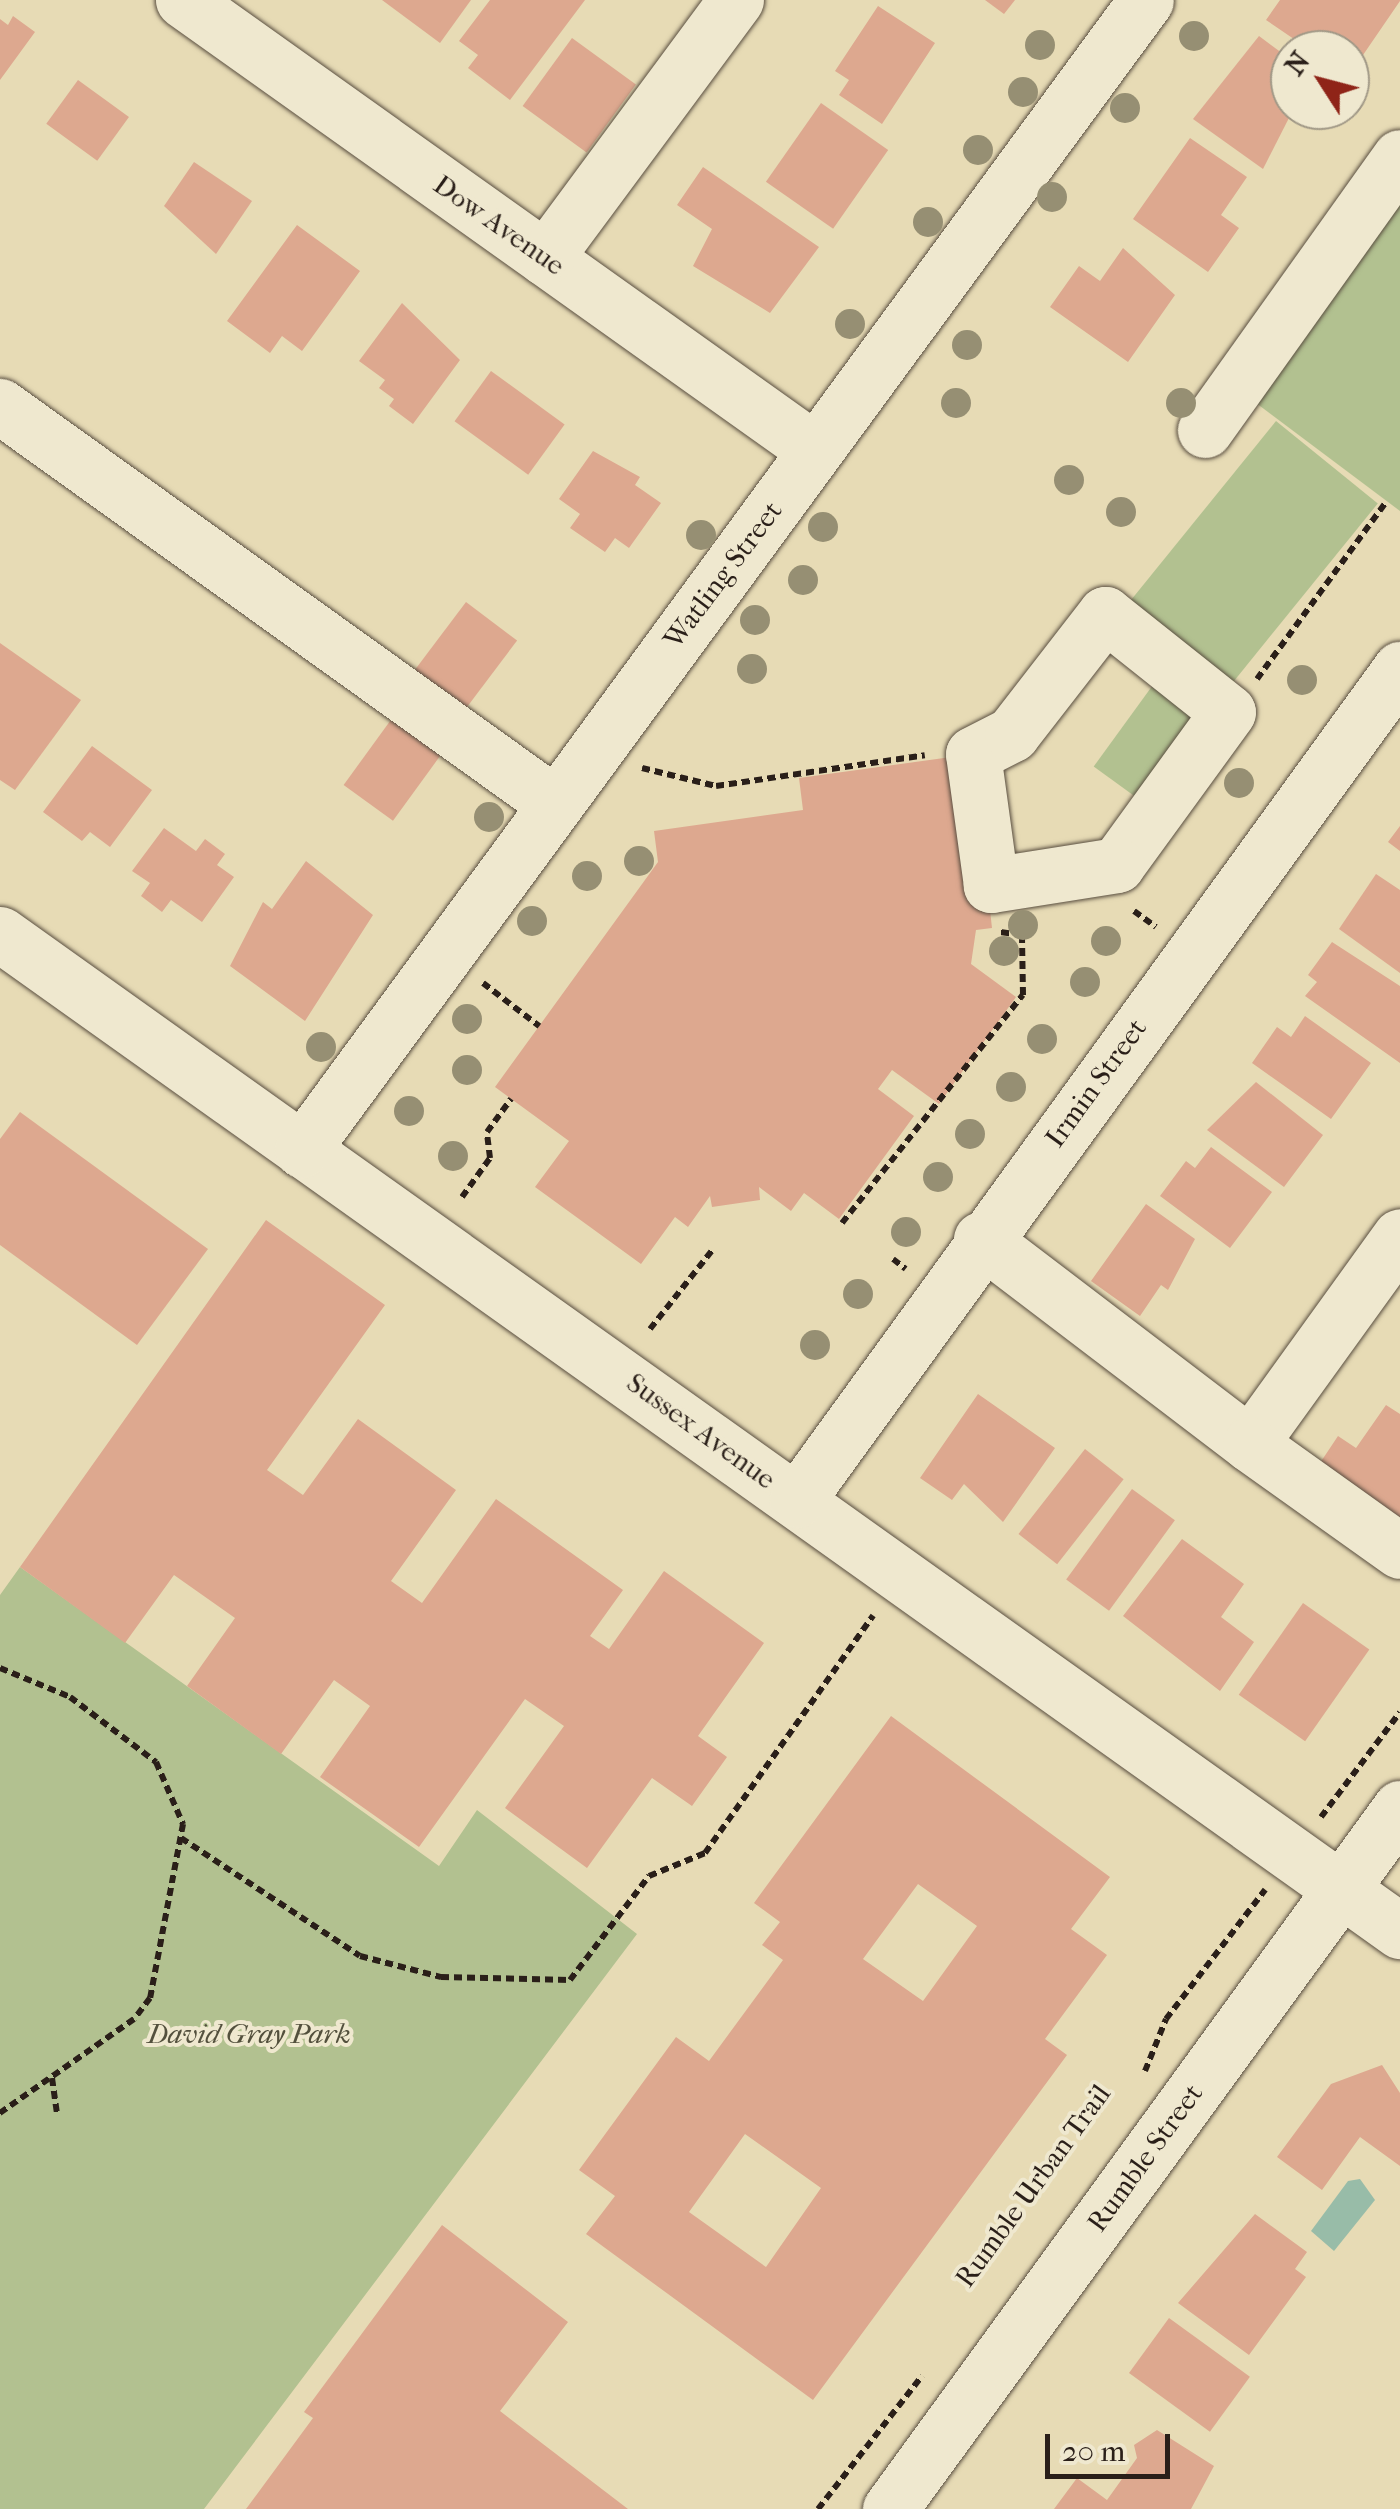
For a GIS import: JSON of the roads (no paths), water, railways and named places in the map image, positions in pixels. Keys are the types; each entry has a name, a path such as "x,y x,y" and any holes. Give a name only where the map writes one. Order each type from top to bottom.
{"street":[{"name":"Dow Avenue","path":"183,0 815,450"},
{"path":"545,258 736,0"},
{"name":"Watling Street","path":"302,1150 1146,0"},
{"path":"1204,430 1400,157"},
{"path":"0,406 554,803"},
{"path":"1105,614 1228,712 1117,865 991,885 973,754 991,745 1012,734 1105,614"},
{"name":"Irmin Street","path":"797,1500 1400,668"},
{"name":"Sussex Avenue","path":"0,934 1400,1930"},
{"path":"1250,1444 1400,1236"},
{"path":"982,1240 1250,1444 1400,1552"},
{"name":"Rumble Street","path":"890,2509 1400,1808"}],"park label":[{"name":"David Gray Park","path":"249,2034"}]}
